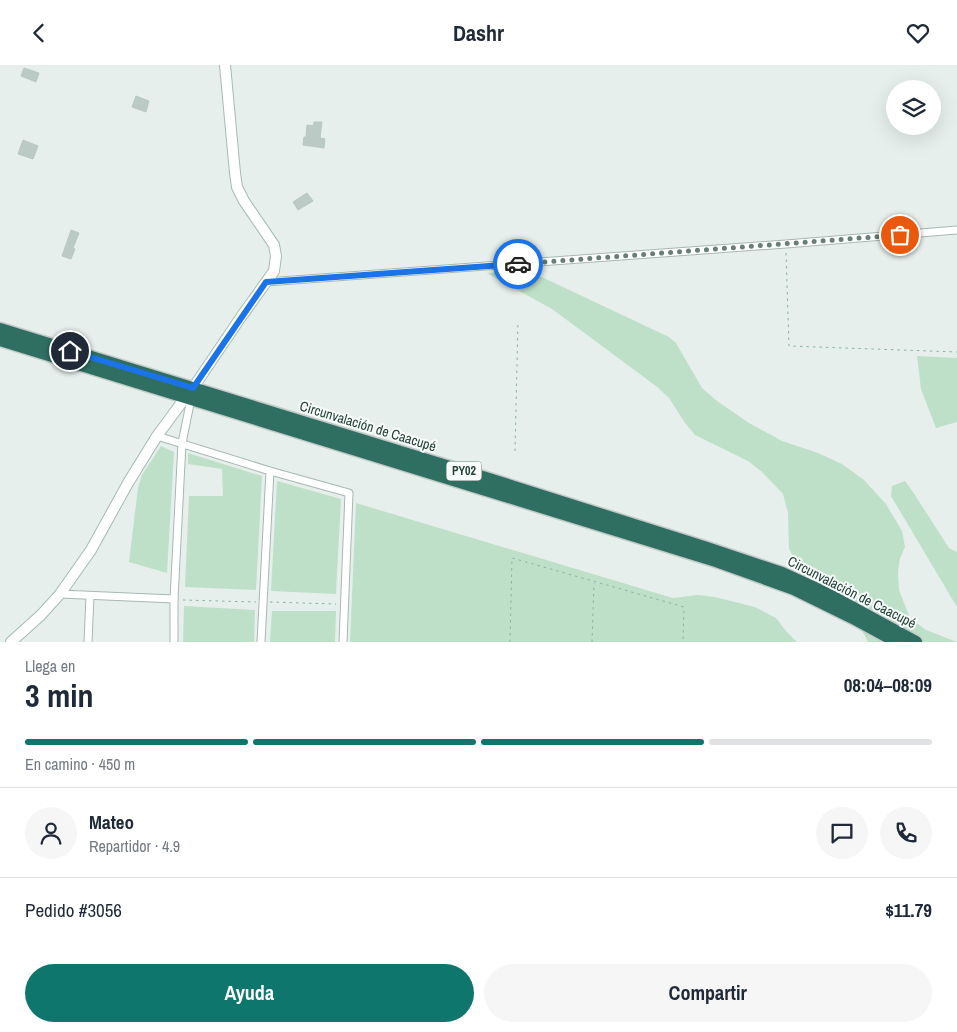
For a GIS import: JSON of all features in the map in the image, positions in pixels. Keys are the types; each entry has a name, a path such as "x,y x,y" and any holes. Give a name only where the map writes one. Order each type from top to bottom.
{"highway":[{"name":"Circunvalación de Caacupé","path":"0,329 190,395 716,561 794,589 897,642"},
{"name":"Circunvalación de Caacupé","path":"0,340 518,488 706,547 782,573 826,593 916,642"}],"street":[{"path":"12,642 60,594 91,550 128,483 157,436 190,395 274,271 276,256 274,245 244,201 237,187 234,173 225,65"},
{"path":"266,282 957,230"},
{"path":"174,642 174,599 182,443 190,395"},
{"path":"157,436 349,493 343,642"},
{"path":"261,642 270,471"},
{"path":"60,594 174,599"},
{"path":"88,642 90,596"}],"path":[{"path":"786,244 789,346 957,352"},
{"path":"515,451 518,321"},
{"path":"510,642 512,558 684,607 683,642"},
{"path":"592,642 594,582"}],"green space":[{"path":"529,271 669,337 676,343 702,388 717,401 749,423 782,441 818,453 842,464 864,480 886,504 902,531 905,547 900,558 898,572 899,590 910,618 926,630 957,642 868,642 854,615 812,590 789,549 788,513 783,494 762,472 748,461 695,435 669,398 656,386 552,309 487,273"},
{"path":"917,356 957,358 957,422 936,428 921,389"},
{"path":"161,446 174,452 167,573 129,562 138,488 142,475"},
{"path":"188,453 262,476 256,590 185,587 189,496 223,496 222,469 188,464"},
{"path":"277,481 341,499 336,594 271,591"},
{"path":"905,481 949,548 957,552 957,607 891,496 892,486"},
{"path":"356,503 673,598 698,595 715,597 755,607 776,618 797,642 350,642"},
{"path":"184,606 255,610 254,642 183,642"},
{"path":"272,611 336,611 335,642 270,642"}],"building":[{"path":"24,68 39,73 36,82 21,76"},
{"path":"136,96 149,101 146,112 132,107"},
{"path":"314,122 322,122 320,138 325,139 324,148 303,145 307,125 313,126"},
{"path":"23,140 38,146 33,159 18,154"},
{"path":"307,193 313,201 298,210 293,202"},
{"path":"71,230 79,233 71,259 62,256"}],"way so far":[{"path":"518,264 900,235"}],"route":[{"path":"70,351 193,388 266,282 518,264"}]}
